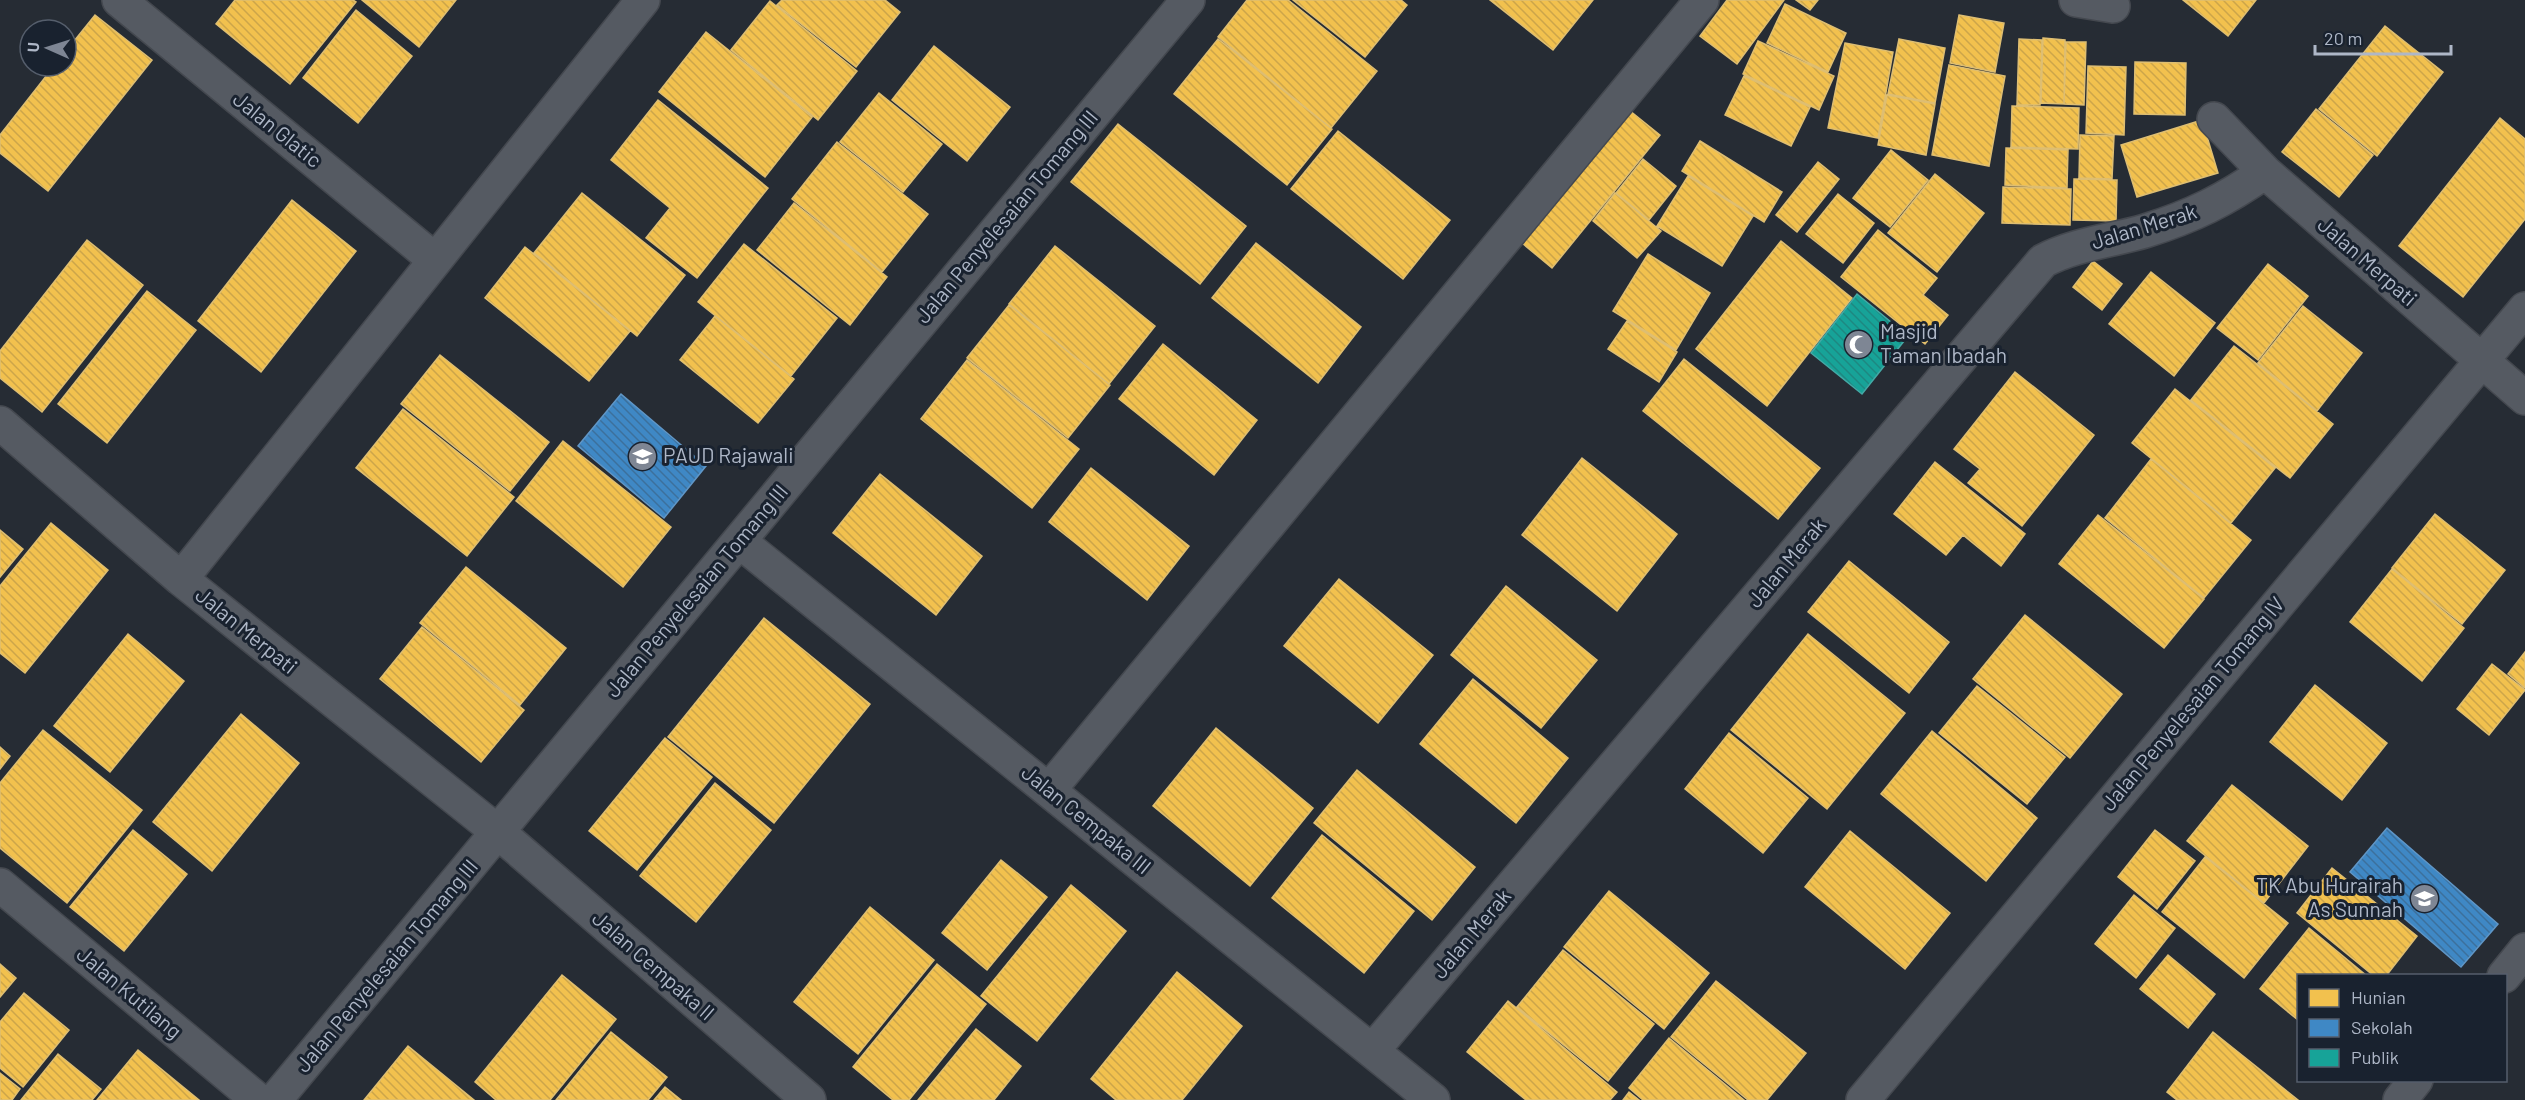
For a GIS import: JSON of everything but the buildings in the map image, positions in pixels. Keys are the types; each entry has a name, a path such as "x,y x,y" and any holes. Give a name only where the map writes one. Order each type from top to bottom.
{"street":[{"name":"Jalan Glatic","path":"119,0 435,260"},
{"name":"Jalan Penyelesaian Tomang III","path":"275,1100 1188,0"},
{"path":"1049,790 1702,0"},
{"path":"2076,0 2112,6"},
{"path":"181,579 435,260 636,2"},
{"name":"Jalan Merpati","path":"2214,119 2265,172 2525,398"},
{"name":"Jalan Merak","path":"1373,1050 2043,261 2063,250 2145,231 2194,213 2228,198 2265,172"},
{"name":"Jalan Penyelesaian Tomang IV","path":"1863,1100 2525,309"},
{"name":"Jalan Merpati","path":"0,423 181,579 498,832"},
{"name":"Jalan Cempaka III","path":"739,541 1433,1100"},
{"name":"Jalan Cempaka II","path":"498,832 809,1100"},
{"name":"Jalan Kutilang","path":"0,885 258,1100"},
{"path":"2505,974 2525,950"},
{"path":"2400,1100 2414,1082"}],"place":[{"name":"Masjid Taman Ibadah","path":"1859,344"},
{"name":"PAUD Rajawali","path":"642,456"},
{"name":"TK Abu Hurairah As Sunnah","path":"2424,898"}]}
